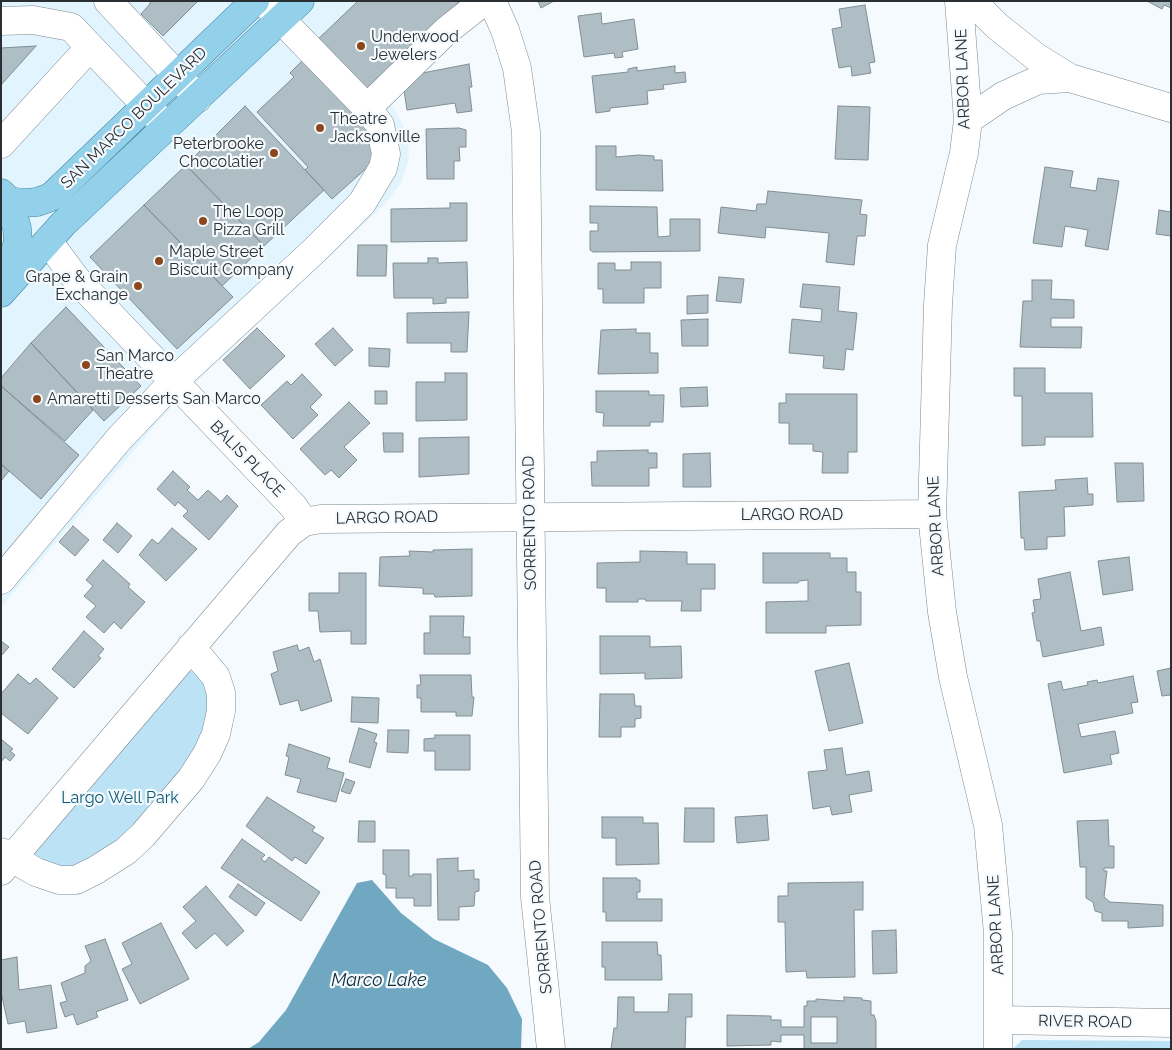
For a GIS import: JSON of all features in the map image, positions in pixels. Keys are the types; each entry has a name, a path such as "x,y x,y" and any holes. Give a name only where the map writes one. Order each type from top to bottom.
{"main road":[{"name":"SAN MARCO BOULEVARD","path":"5,197 37,202 58,191 255,1"},
{"name":"SAN MARCO BOULEVARD","path":"1,293 48,241 198,98 281,7"},
{"path":"48,241 45,216 58,191"},
{"path":"1,275 14,258 18,242 17,228 5,197"}],"street":[{"path":"108,1 198,98"},
{"path":"367,108 411,63 484,1"},
{"name":"SORRENTO ROAD","path":"492,1 506,30 517,68 526,132 535,897 551,1049"},
{"name":"ARBOR LANE","path":"959,1 968,120 964,154 942,245 938,305 932,514 942,612 953,677 988,826 997,924 998,1049"},
{"path":"972,1 997,26 1036,57 1070,78 1171,108"},
{"path":"1,580 119,439 172,382 316,250 362,203 383,168 386,154 380,125 281,7"},
{"path":"1,21 33,20 71,27 166,127"},
{"path":"1,144 90,47"},
{"path":"968,120 1003,96 1038,80 1070,78"},
{"name":"BALIS PLACE","path":"48,241 76,279 172,382 293,506 304,522"},
{"name":"LARGO ROAD","path":"304,522 321,519 932,514"},
{"path":"191,647 216,676 221,693 221,711 216,734 207,754 191,779 143,835 126,851 76,880 58,880 5,860 288,533 304,522"},
{"name":"RIVER ROAD","path":"999,1020 1171,1023"}],"shaded area":[{"path":"1,1 493,1 390,102 408,134 409,158 401,183 386,203 177,400 1,607"}],"green space":[{"name":"Largo Well Park","path":"187,672 199,673 210,695 205,729 187,769 114,848 63,874 35,857 34,850"},
{"path":"1022,1040 1171,1041 1171,1049 1013,1049"}],"water":[{"name":"Marco Lake","path":"372,880 401,913 434,939 488,965 507,988 522,1019 521,1049 248,1049 259,1042 286,1010 357,883"}],"building":[{"path":"150,1 198,1 163,36 141,14 150,4"},
{"path":"358,1 460,1 365,93 315,42"},
{"path":"538,1 554,1 541,8"},
{"path":"1147,1 1171,1 1171,8 1164,5 1162,9"},
{"path":"865,5 875,62 869,63 871,73 852,76 851,66 839,68 832,29 842,27 839,9"},
{"path":"601,13 602,24 634,19 638,49 622,52 623,57 615,58 614,53 584,57 578,16"},
{"path":"36,46 1,85 1,48"},
{"name":"Theatre Jacksonville","path":"304,59 364,124 375,146 370,165 332,199 305,170 308,167 257,112 294,77 290,73"},
{"path":"469,64 472,87 469,87 472,111 457,113 455,103 407,110 404,90 412,75"},
{"path":"675,66 675,73 685,72 686,82 663,85 664,89 647,91 648,104 610,108 610,111 596,113 592,76 628,72 628,69 637,67 637,71"},
{"path":"245,106 324,190 264,246 186,165"},
{"path":"838,106 870,107 868,160 835,159"},
{"path":"459,128 466,130 466,147 459,147 460,161 454,161 454,179 427,179 426,129"},
{"path":"596,146 616,146 616,157 639,155 654,156 654,160 662,160 663,191 596,190"},
{"path":"186,165 264,246 222,286 144,205"},
{"path":"1045,167 1073,171 1070,187 1096,191 1098,178 1119,181 1108,250 1085,246 1088,230 1065,226 1062,247 1033,243"},
{"path":"768,191 862,200 860,214 867,215 865,236 857,236 854,265 826,262 829,233 766,227 765,238 718,233 721,207 756,211 757,204 766,204"},
{"path":"450,203 467,203 467,241 391,242 391,209 450,208"},
{"path":"144,205 233,297 177,349 90,257"},
{"path":"590,206 657,207 658,237 670,236 670,219 700,219 700,251 593,252 590,250 590,231 598,231 598,223 590,223"},
{"path":"1159,210 1171,212 1171,236 1156,234"},
{"path":"358,245 387,245 386,276 357,276"},
{"path":"428,258 438,258 438,263 467,262 468,298 446,298 446,303 433,304 433,298 394,298 393,263 428,263"},
{"path":"631,262 661,262 661,288 644,288 644,303 603,303 603,289 598,289 598,263 615,263 615,270 631,270"},
{"path":"719,277 744,279 741,303 716,301"},
{"path":"1032,280 1052,280 1051,299 1074,300 1074,318 1051,318 1051,327 1082,327 1081,348 1020,347 1023,301 1032,301"},
{"path":"803,284 840,287 838,311 857,313 853,350 846,349 844,370 823,368 824,356 789,353 792,319 821,322 822,309 800,307"},
{"path":"708,295 708,313 687,314 687,296"},
{"name":"San Marco Theatre","path":"66,307 141,386 104,421 31,343"},
{"path":"469,312 467,352 451,352 451,343 407,343 407,313"},
{"path":"708,319 708,346 682,346 681,320"},
{"path":"257,328 285,356 250,389 223,360"},
{"path":"333,328 353,350 335,366 315,344"},
{"path":"636,329 636,333 650,333 650,353 658,353 658,373 598,374 601,330"},
{"path":"31,343 93,410 65,441 1,386 1,378"},
{"path":"369,348 390,349 389,367 369,366"},
{"path":"1014,368 1045,368 1045,393 1092,393 1093,437 1045,437 1045,445 1022,446 1022,396 1014,396"},
{"path":"445,373 467,373 467,420 416,421 416,382 445,382"},
{"path":"302,374 322,395 310,407 318,415 293,439 261,405 287,381 291,385"},
{"path":"1,386 79,455 41,499 1,464"},
{"path":"707,387 708,406 681,407 680,388"},
{"path":"375,391 387,391 387,404 375,404"},
{"path":"596,391 649,391 649,395 664,395 663,422 650,422 650,426 603,426 604,413 596,412"},
{"path":"786,394 857,394 857,452 848,452 848,473 822,473 823,452 813,451 813,444 789,444 789,423 779,423 779,403 786,403"},
{"path":"349,402 370,423 344,447 357,460 339,478 331,470 325,475 300,449"},
{"path":"383,433 403,433 403,452 384,452"},
{"path":"469,437 469,474 419,477 419,438"},
{"path":"648,450 648,453 657,453 657,468 649,468 649,486 592,486 591,462 597,462 597,451"},
{"path":"710,453 711,487 683,487 683,454"},
{"path":"1115,463 1143,463 1144,501 1117,502"},
{"path":"1,464 9,471 1,481"},
{"path":"173,471 190,487 187,490 198,500 208,490 221,502 227,495 238,506 209,540 183,516 188,511 178,502 175,506 157,489"},
{"path":"1087,478 1088,494 1093,494 1093,505 1064,507 1065,536 1047,537 1047,549 1025,550 1024,538 1021,538 1019,492 1056,490 1055,480"},
{"path":"117,523 132,536 118,553 103,540"},
{"path":"73,526 89,540 75,556 59,542"},
{"path":"172,528 197,549 166,581 139,555 152,539 158,544"},
{"path":"472,549 472,596 435,597 434,594 423,594 423,588 379,586 380,557 410,556 409,551 433,552 433,550"},
{"path":"640,551 687,552 687,564 715,564 715,589 701,589 701,611 681,611 682,601 646,601 645,599 638,599 638,602 606,602 606,588 597,588 597,563 640,562"},
{"path":"763,553 830,553 830,558 847,558 847,572 856,572 856,592 861,592 861,625 826,626 826,633 766,633 766,602 808,601 808,580 799,581 798,583 763,583"},
{"path":"1129,557 1133,590 1103,595 1098,561"},
{"path":"103,560 130,584 128,587 145,602 121,629 114,622 104,633 86,617 96,606 84,596 93,586 86,580"},
{"path":"1070,572 1081,631 1101,627 1104,645 1043,657 1040,641 1037,641 1032,613 1035,612 1033,600 1041,599 1038,579"},
{"path":"339,573 366,573 366,644 351,644 351,631 320,632 318,611 309,611 309,593 339,593"},
{"path":"430,616 464,616 463,637 470,637 470,654 424,654 424,633 430,633"},
{"path":"84,631 104,649 98,656 101,658 74,688 52,669"},
{"path":"600,636 650,636 650,647 681,646 682,678 645,679 645,673 600,674"},
{"path":"1,641 9,647 1,656"},
{"path":"297,645 299,651 309,647 314,662 320,659 332,701 301,711 298,700 280,705 271,674 278,671 273,652"},
{"path":"849,663 863,723 829,731 815,671"},
{"path":"1171,668 1171,698 1170,695 1162,696 1157,671"},
{"path":"18,674 30,684 36,678 58,698 28,734 1,713 1,694"},
{"path":"420,675 471,675 472,697 474,697 472,716 456,716 456,712 421,712 421,698 417,698 417,685 421,685"},
{"path":"1133,676 1138,702 1131,703 1133,713 1078,724 1081,737 1115,731 1119,753 1110,755 1112,764 1064,773 1048,684 1061,681 1063,690 1088,685 1087,682 1097,680 1098,683"},
{"path":"600,694 634,694 635,706 641,706 641,718 635,719 635,727 621,727 621,737 599,737"},
{"path":"352,697 379,698 378,723 351,722"},
{"path":"359,728 377,734 374,742 377,743 370,768 349,762"},
{"path":"388,730 409,730 408,753 387,752"},
{"path":"435,735 470,735 470,770 435,770 435,751 424,751 424,739 435,738"},
{"path":"1,739 13,749 10,751 15,755 10,761 5,757 1,762"},
{"path":"289,744 330,758 327,768 344,773 336,802 297,792 301,779 285,775 289,757 286,756"},
{"path":"842,748 846,775 869,771 872,791 849,795 852,812 832,815 830,806 813,809 808,772 827,770 824,750"},
{"path":"346,779 355,782 350,794 341,791"},
{"path":"267,797 315,827 312,831 324,838 306,864 295,857 292,861 246,826"},
{"path":"685,808 714,808 714,842 684,842"},
{"path":"767,815 769,840 737,843 735,817"},
{"path":"602,817 643,817 643,823 658,823 659,864 616,865 616,838 602,838"},
{"path":"1108,820 1109,846 1114,846 1114,868 1104,868 1104,871 1107,871 1104,897 1110,902 1163,905 1163,926 1128,928 1128,921 1102,921 1102,913 1095,911 1093,902 1086,898 1086,867 1080,867 1077,821"},
{"path":"359,821 375,821 375,842 358,842"},
{"path":"242,839 265,855 261,859 265,862 269,857 320,892 301,921 221,868"},
{"path":"383,850 409,850 409,876 413,876 413,874 431,874 431,906 414,906 414,898 396,898 396,888 386,888 386,875 383,874"},
{"path":"458,858 458,871 474,870 474,879 479,879 479,891 475,892 474,906 459,907 459,920 438,920 437,859"},
{"path":"603,878 637,878 637,880 640,880 640,892 637,892 637,899 662,899 662,921 606,921 606,912 603,912"},
{"path":"863,882 863,910 854,910 855,977 807,978 806,971 786,972 785,922 778,922 778,896 788,896 788,883"},
{"path":"238,884 265,903 256,916 229,897"},
{"path":"206,886 244,931 227,946 215,933 196,949 182,933 196,921 183,907"},
{"path":"161,923 189,979 140,1004 122,969 132,964 122,943"},
{"path":"896,930 897,973 873,974 872,931"},
{"path":"105,939 128,1000 96,1012 98,1017 77,1025 73,1014 65,1017 60,1003 67,1001 61,983 85,973 85,966 91,961 85,946"},
{"path":"602,942 657,942 658,955 661,955 662,980 605,980 605,967 602,967"},
{"path":"17,957 19,990 51,985 57,1028 27,1033 25,1021 8,1024 1,992 1,960"},
{"path":"669,994 692,994 692,1017 686,1017 685,1049 611,1049 614,1028 617,1028 618,997 634,997 634,1012 668,1012"},
{"path":"844,997 862,998 862,1000 871,1001 871,1015 874,1015 876,1021 876,1049 804,1049 804,1035 781,1035 781,1042 771,1041 771,1045 727,1046 727,1015 771,1016 771,1020 781,1020 781,1027 804,1027 804,1006 807,1006 807,1001 816,1001 816,999 844,1001","holes":["811,1017 837,1017 837,1043 811,1043"]}],"place":[{"name":"Underwood Jewelers","path":"361,46"},
{"name":"Theatre Jacksonville","path":"320,128"},
{"name":"Peterbrooke Chocolatier","path":"274,153"},
{"name":"The Loop Pizza Grill","path":"203,221"},
{"name":"Maple Street Biscuit Company","path":"159,261"},
{"name":"Grape & Grain Exchange","path":"138,286"},
{"name":"San Marco Theatre","path":"86,365"},
{"name":"Amaretti Desserts San Marco","path":"37,399"}]}
